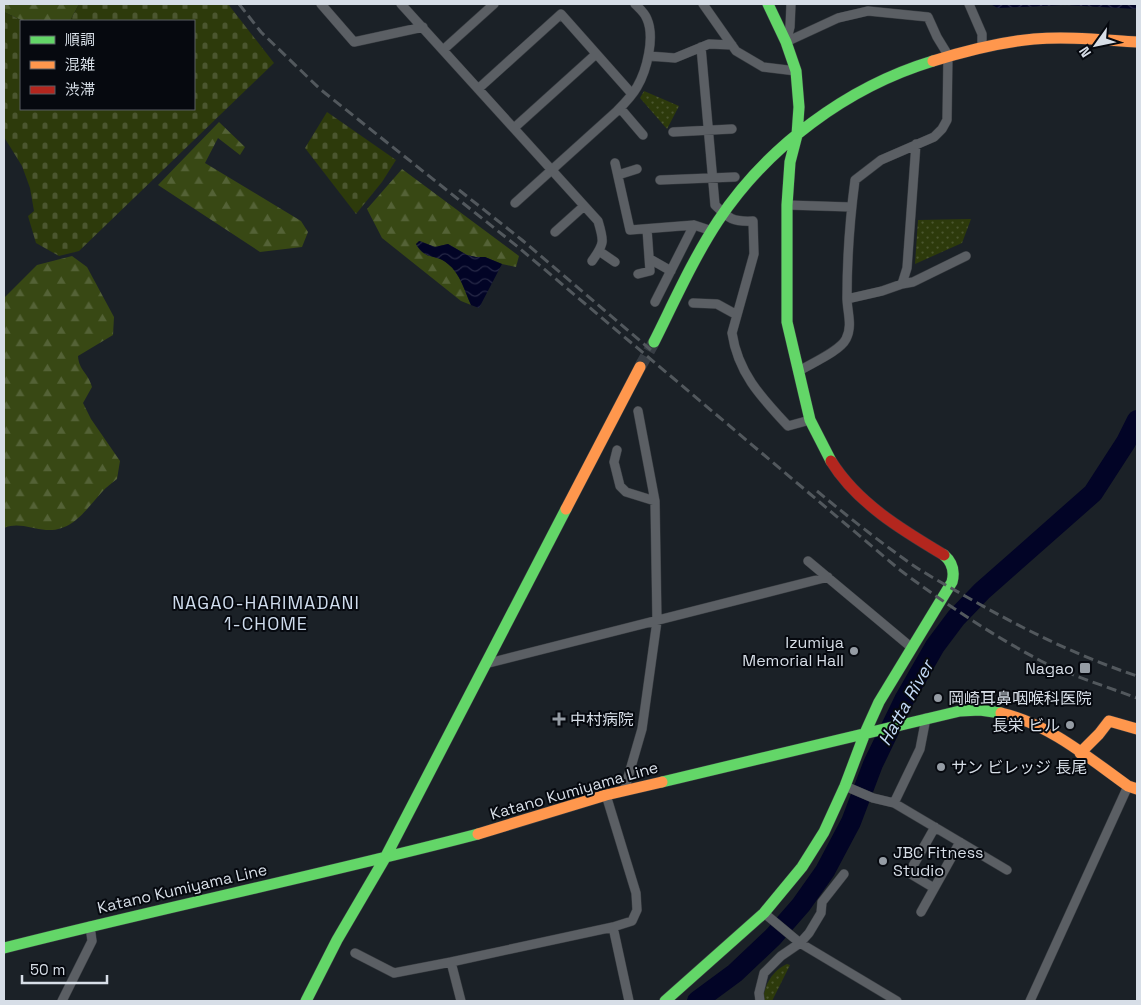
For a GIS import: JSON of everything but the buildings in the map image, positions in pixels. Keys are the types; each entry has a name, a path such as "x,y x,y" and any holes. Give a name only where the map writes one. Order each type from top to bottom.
{"street":[{"path":"320,4 354,42 423,27"},
{"path":"401,4 598,221 604,240 599,252 592,261"},
{"path":"477,4 484,12"},
{"path":"443,50 494,4"},
{"path":"515,203 620,108 638,86 649,56 650,30 647,18 635,4"},
{"path":"703,4 736,50 764,67 796,71"},
{"path":"665,1001 764,913 802,867 848,788 865,733 879,702 952,582 954,575 952,565 946,556 917,539 878,511 852,487 836,468 810,420 787,322 787,205 790,162 797,135 799,108 796,71 786,42 768,4"},
{"path":"786,42 790,27 791,4"},
{"path":"968,4 982,34 982,47"},
{"path":"786,42 838,18 868,11 928,17 948,55 947,120 942,129 934,137 881,160 855,180 851,207 846,299 850,326 847,338 841,346 800,371"},
{"path":"478,89 561,14 632,94"},
{"path":"654,342 723,213 744,186 772,156 834,108 868,87 915,66 948,55 982,47 1034,39 1085,38 1137,42"},
{"path":"649,56 675,58 709,44 732,45"},
{"path":"701,47 714,205 737,222 753,221 754,254 732,333 734,346 745,374 759,395 788,426 810,420"},
{"path":"514,128 596,54"},
{"path":"620,108 643,134"},
{"path":"673,132 732,129"},
{"path":"902,284 907,268 916,144"},
{"path":"615,163 630,230 694,225 712,231"},
{"path":"618,176 637,169"},
{"path":"660,180 735,177"},
{"path":"787,205 851,207"},
{"path":"555,232 584,206"},
{"path":"655,302 694,225"},
{"path":"638,274 650,271 647,229"},
{"path":"599,252 614,262"},
{"path":"846,299 882,292 913,282 966,256"},
{"path":"650,259 671,271"},
{"path":"694,303 717,304 737,315"},
{"path":"306,1001 337,940 385,858 640,367"},
{"path":"624,791 642,729 657,621 655,501 638,411"},
{"path":"617,450 614,462 620,486 626,492 655,501"},
{"path":"808,561 912,648"},
{"path":"485,664 828,577"},
{"name":"Katano Kumiyama Line","path":"4,948 90,926 385,858 478,834 606,795 960,711 982,710 1004,713 1034,724 1133,788"},
{"path":"894,803 920,749 921,719"},
{"path":"1080,753 1109,721 1137,729"},
{"path":"848,788 894,803 1007,870"},
{"path":"1030,1001 1133,788"},
{"path":"355,953 394,973 613,927 632,921 637,910 636,893 606,795"},
{"path":"934,888 909,873 936,827"},
{"path":"921,912 960,842"},
{"path":"760,1001 759,993 764,973 809,933 821,913 822,902 844,874"},
{"path":"764,913 800,943 897,1001"},
{"path":"62,1001 92,941 90,926"},
{"path":"613,927 630,1001"},
{"path":"451,962 461,1001"}],"green space":[{"path":"4,4 79,4 71,20 21,20 4,12"},
{"path":"79,4 228,4 274,63 79,251 59,256 36,243 28,216 34,211 30,188 22,166 4,137 4,12 21,20 20,110 195,110 195,20 71,20"},
{"path":"644,91 679,106 667,129 640,98"},
{"path":"327,112 396,160 382,182 356,214 305,148"},
{"path":"219,122 245,147 240,155 218,138 205,163 301,221 308,232 302,247 260,252 158,185"},
{"path":"402,169 519,256 516,267 485,257 467,255 448,244 435,247 420,241 416,244 423,253 444,261 452,268 459,278 471,305 461,301 382,238 367,209"},
{"path":"971,219 962,243 915,264 918,220"},
{"path":"72,256 87,267 114,317 113,335 78,356 80,365 92,387 83,403 91,419 120,461 117,479 78,518 64,527 56,530 20,526 4,528 4,298 37,265"},
{"path":"787,964 790,965 772,1001 763,1001 765,989 770,979 777,970"}],"water":[{"path":"990,4 1137,4 1137,9 1065,5 998,8"},
{"path":"419,241 435,247 448,244 467,255 485,257 502,264 479,308 471,305 459,278 452,268 444,261 420,250 416,244"}],"waterway":[{"name":"Hatta River","path":"697,1001 735,973 773,937 801,905 825,871 851,822 873,764 904,700 935,646 956,618 982,591 1093,493 1126,442 1137,420"}],"tunnel":[{"path":"640,367 654,342"}],"railway":[{"path":"239,4 261,32 320,89 518,247 900,570 969,618 1041,661 1137,698"},
{"path":"459,190 522,240 651,350"},
{"path":"817,491 884,544 936,579 1007,619 1050,640 1093,660 1137,676"}],"traffic: fast":[{"path":"768,4 786,42 796,71 799,107 797,135 790,162 787,205 787,322 810,420 831,461"},
{"path":"654,342 709,235 738,194 760,168 812,123 840,104 901,72 933,61"},
{"path":"306,1001 337,940 385,858 566,509"},
{"path":"665,1001 764,913 802,867 824,832 879,702 952,582 952,567 944,555"},
{"path":"662,782 960,711 980,710 1001,713"},
{"path":"4,948 478,834"}],"traffic: slow":[{"path":"933,61 983,47 1034,39 1073,38 1137,42"},
{"path":"566,509 640,367"},
{"path":"1001,713 1036,725 1068,743 1128,786 1137,789"},
{"path":"1080,753 1109,721 1137,729"},
{"path":"478,834 606,795 662,782"}],"traffic: jam":[{"path":"831,461 867,503 912,536 944,555"}],"place":[{"name":"Izumiya Memorial Hall","path":"854,651"},
{"name":"Nagao","path":"1085,668"},
{"name":"岡崎耳鼻咽喉科医院","path":"938,698"},
{"name":"中村病院","path":"559,719"},
{"name":"長栄 ビル","path":"1070,725"},
{"name":"サン ビレッジ 長尾","path":"941,767"},
{"name":"JBC Fitness Studio","path":"883,861"}],"district":[{"name":"NAGAO-HARIMADANI 1-CHOME","path":"266,613"}]}
